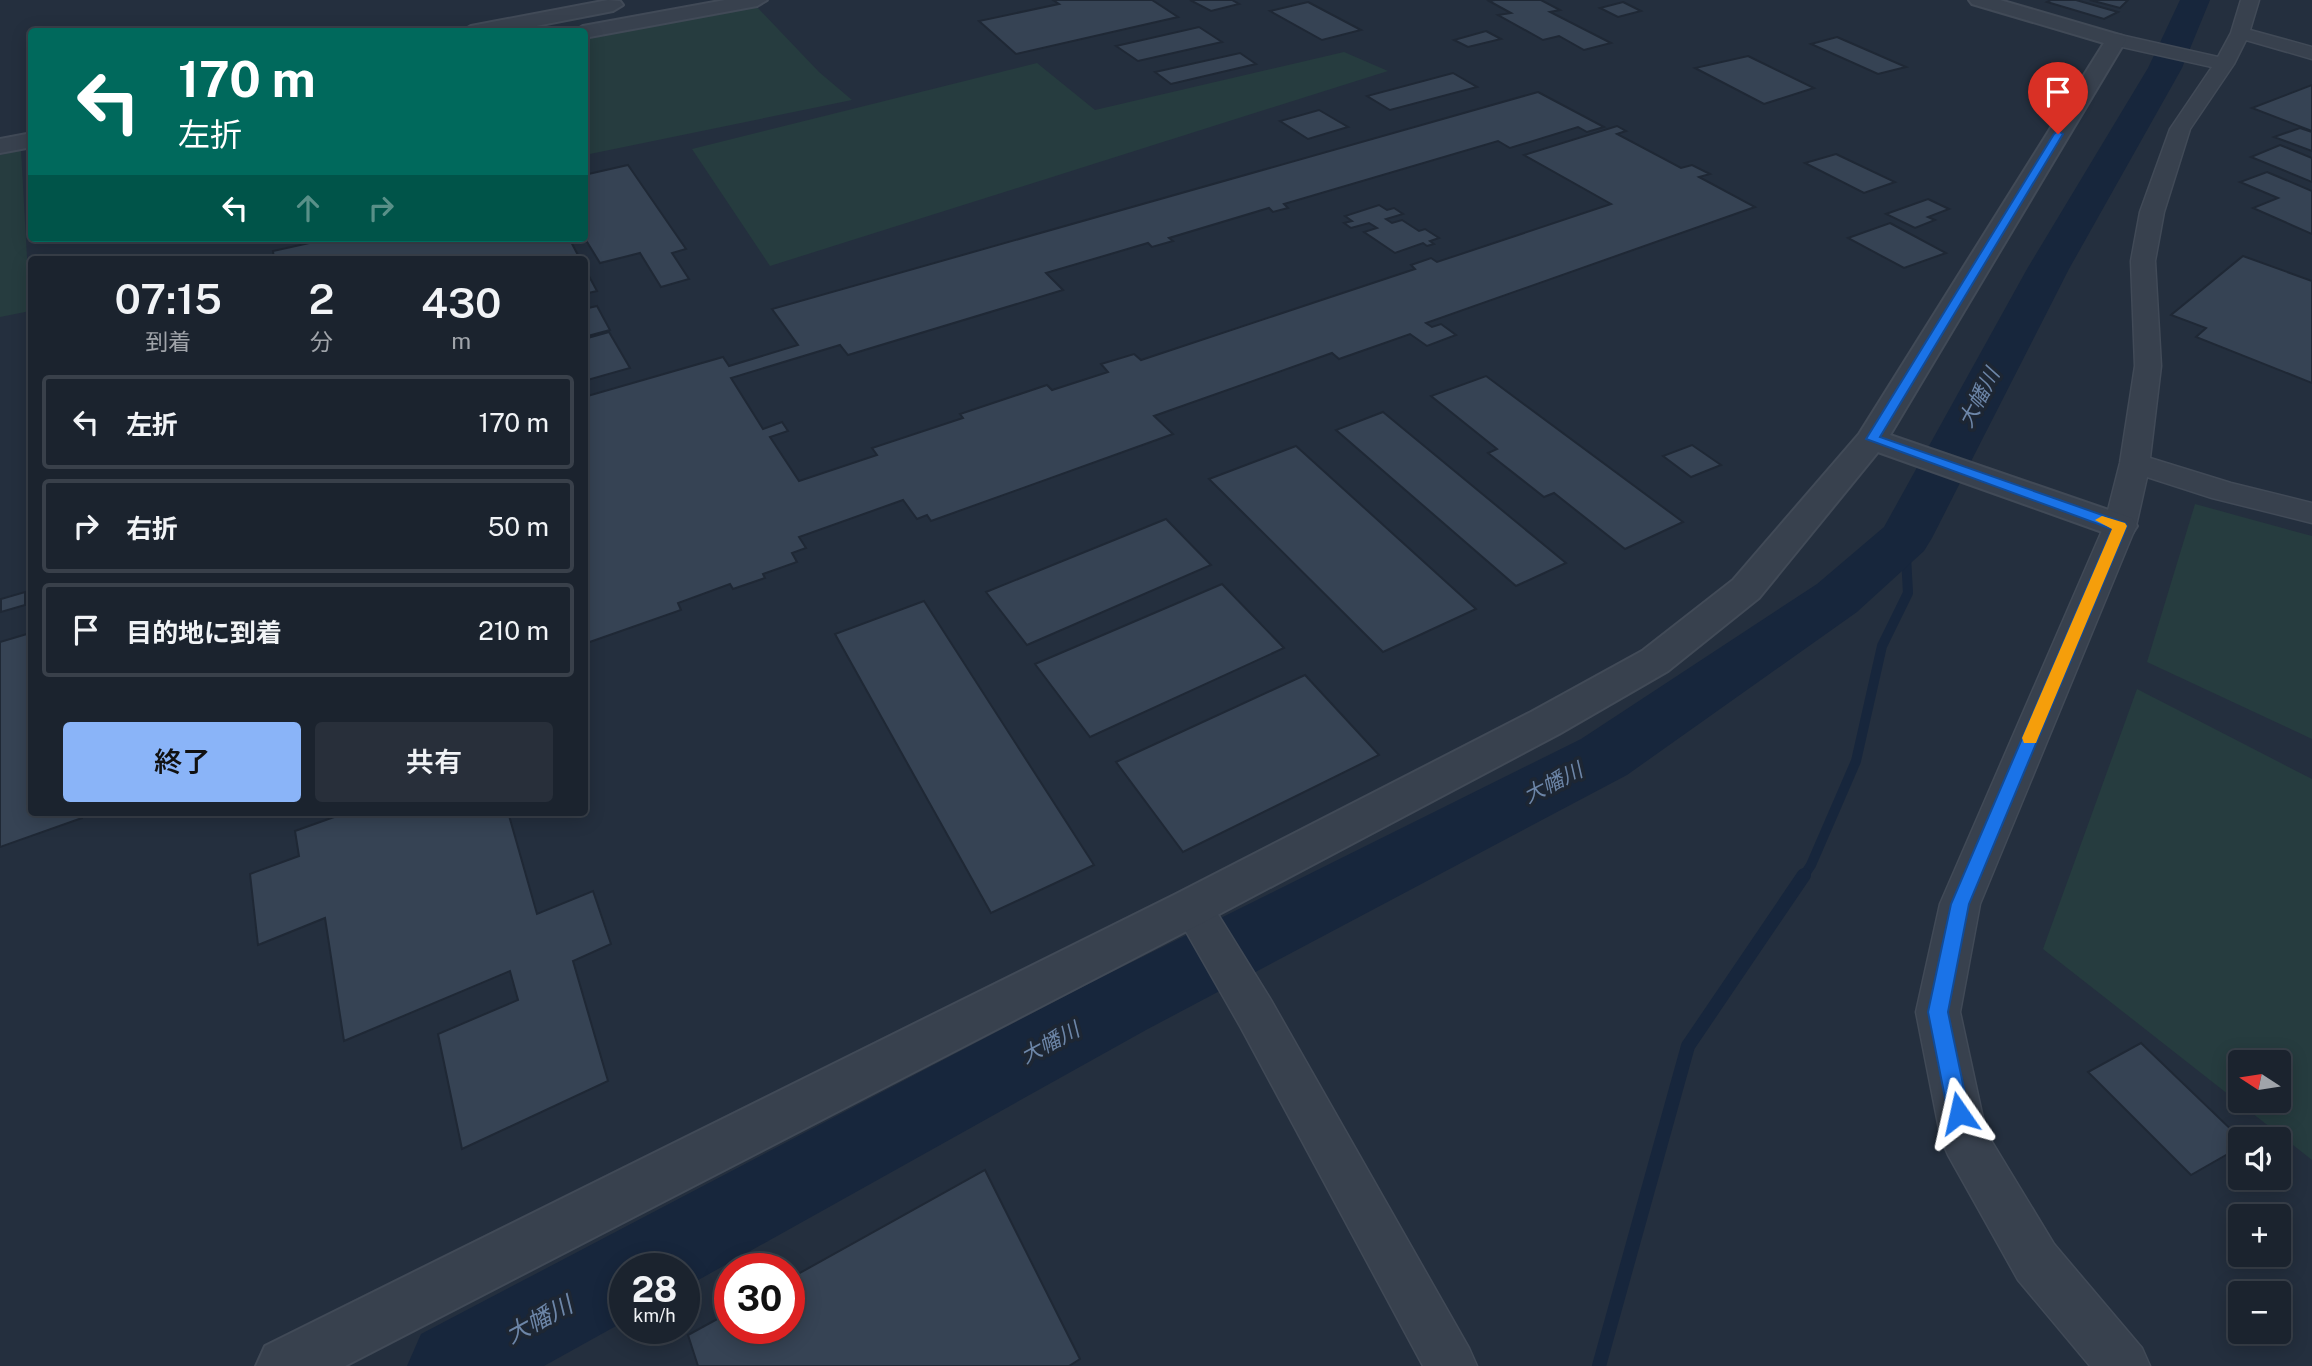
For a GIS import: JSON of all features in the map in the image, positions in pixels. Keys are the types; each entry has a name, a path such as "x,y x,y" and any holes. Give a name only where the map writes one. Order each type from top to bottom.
{"street":[{"path":"588,31 757,0"},
{"path":"1979,0 2116,40 2224,64"},
{"path":"2124,1366 2036,1262 1964,1139 1938,1012 1960,904 2120,526 2135,463 2148,366 2143,261 2152,212 2179,129 2224,64 2240,33 2249,0"},
{"path":"492,28 630,2"},
{"path":"2240,33 2312,53"},
{"path":"285,1366 1192,907 1545,723 1655,661 1746,589 1872,439 2116,40"},
{"path":"0,146 28,141"},
{"path":"1872,439 2120,526"},
{"path":"2135,463 2223,491 2312,513"},
{"path":"1192,907 1256,1014 1451,1366"}],"green space":[{"path":"756,6 819,72 852,100 588,154 588,36"},
{"path":"1344,52 1388,71 770,266 692,149 1037,63 1095,110"},
{"path":"21,150 28,311 0,317 0,155"},
{"path":"2195,504 2312,536 2312,739 2147,662"},
{"path":"2137,689 2312,779 2312,1160 2291,1144 2291,1127 2270,1127 2252,1113 2291,1113 2291,1050 2228,1050 2228,1094 2043,949"}],"building":[{"path":"1053,0 1152,0 1178,17 1016,54 979,21 1059,4"},
{"path":"1190,0 1232,0 1239,4 1211,11"},
{"path":"1541,0 1560,10 1550,12 1611,43 1584,50 1559,36 1543,40 1498,15 1511,13 1489,1"},
{"path":"2076,0 2118,12 2104,19 2047,2"},
{"path":"2090,0 2128,0 2120,8"},
{"path":"1308,2 1361,30 1322,40 1270,11"},
{"path":"1623,2 1641,11 1618,17 1600,8"},
{"path":"1199,27 1222,42 1138,61 1116,46"},
{"path":"1486,31 1501,39 1468,47 1454,40"},
{"path":"1837,37 1906,67 1878,74 1811,44"},
{"path":"1240,53 1256,64 1171,84 1155,72"},
{"path":"1748,56 1814,88 1764,104 1695,68"},
{"path":"1453,73 1477,87 1390,110 1367,96"},
{"path":"2312,85 2312,131 2252,108"},
{"path":"1538,92 1604,127 1587,132 1578,127 1510,148 1498,141 1284,204 1288,208 1273,212 1269,208 1169,238 1173,241 1152,247 1148,243 1046,273 1063,290 848,355 840,345 731,378 763,429 782,422 788,431 770,437 799,481 877,455 872,448 963,418 960,414 1047,385 1052,390 1108,372 1101,364 1134,354 1141,360 1415,269 1411,265 1431,258 1437,262 1611,204 1524,155 1617,126 1626,131 1617,134 1681,168 1692,165 1710,174 1699,177 1755,207 1426,323 1432,327 1441,324 1456,335 1427,346 1410,334 1339,359 1332,353 1154,416 1173,434 931,521 927,515 917,519 903,500 799,537 806,548 792,553 797,562 763,574 765,578 733,589 730,584 678,603 681,610 588,643 588,396 723,357 729,366 798,345 772,309"},
{"path":"1319,110 1348,127 1308,139 1280,121"},
{"path":"2300,128 2312,132 2312,151 2274,137"},
{"path":"2280,145 2312,158 2312,182 2251,157"},
{"path":"1836,154 1895,182 1864,193 1805,163"},
{"path":"628,165 686,249 672,253 689,279 661,287 640,253 600,263 587,242 588,174"},
{"path":"2267,172 2312,191 2312,234 2253,208 2278,198 2240,182"},
{"path":"1928,199 1949,209 1928,217 1935,220 1915,228 1886,214"},
{"path":"1379,205 1387,210 1394,208 1403,214 1386,219 1392,223 1402,220 1419,231 1425,229 1439,238 1430,241 1434,244 1427,246 1423,243 1395,253 1364,232 1377,228 1369,223 1351,228 1344,223 1352,221 1345,216"},
{"path":"1890,223 1946,253 1904,268 1848,238"},
{"path":"314,242 571,242 578,256 274,256 273,251"},
{"path":"2243,256 2312,281 2312,383 2196,337 2206,328 2171,315"},
{"path":"588,274 597,291 588,293"},
{"path":"597,306 610,330 588,336 588,308"},
{"path":"609,332 630,368 588,380 588,338"},
{"path":"1486,376 1683,522 1625,549 1554,493 1544,497 1488,453 1497,449 1431,396"},
{"path":"1383,412 1566,563 1516,586 1336,430"},
{"path":"1692,445 1721,465 1691,477 1663,456"},
{"path":"1296,446 1476,609 1383,652 1209,479"},
{"path":"1166,519 1211,565 1027,645 986,592"},
{"path":"28,557 28,816 82,818 0,847 0,642 27,634"},
{"path":"1222,584 1284,648 1090,737 1035,664"},
{"path":"25,592 25,605 1,612 1,599"},
{"path":"924,601 1094,865 991,913 835,634"},
{"path":"1305,675 1379,755 1183,852 1116,762"},
{"path":"337,816 509,816 537,914 593,891 611,944 573,961 608,1081 462,1149 438,1034 518,1000 510,971 344,1041 325,918 258,945 250,874 299,856 295,831"},
{"path":"2141,1043 2228,1127 2228,1154 2191,1175 2088,1072"},
{"path":"985,1170 1080,1359 1069,1366 698,1366 691,1344 700,1344 700,1328 714,1321 714,1344 805,1344 805,1270"}],"waterway":[{"name":"大幡川","path":"663,1253 1119,1006 1604,757 1837,598 1905,538 2048,269 2165,68 2195,0"},
{"path":"1803,877 1811,865 1856,761 1882,646 1908,593 1905,538"},
{"path":"1599,1366 1688,1046 1804,875"},
{"name":"大幡川","path":"453,1366 609,1282"}],"slow traffic":[{"path":"2030,738 2120,526 2102,520"}],"route":[{"path":"1959,1113 1938,1012 1960,904 2120,526 1872,439 2058,134"}]}
